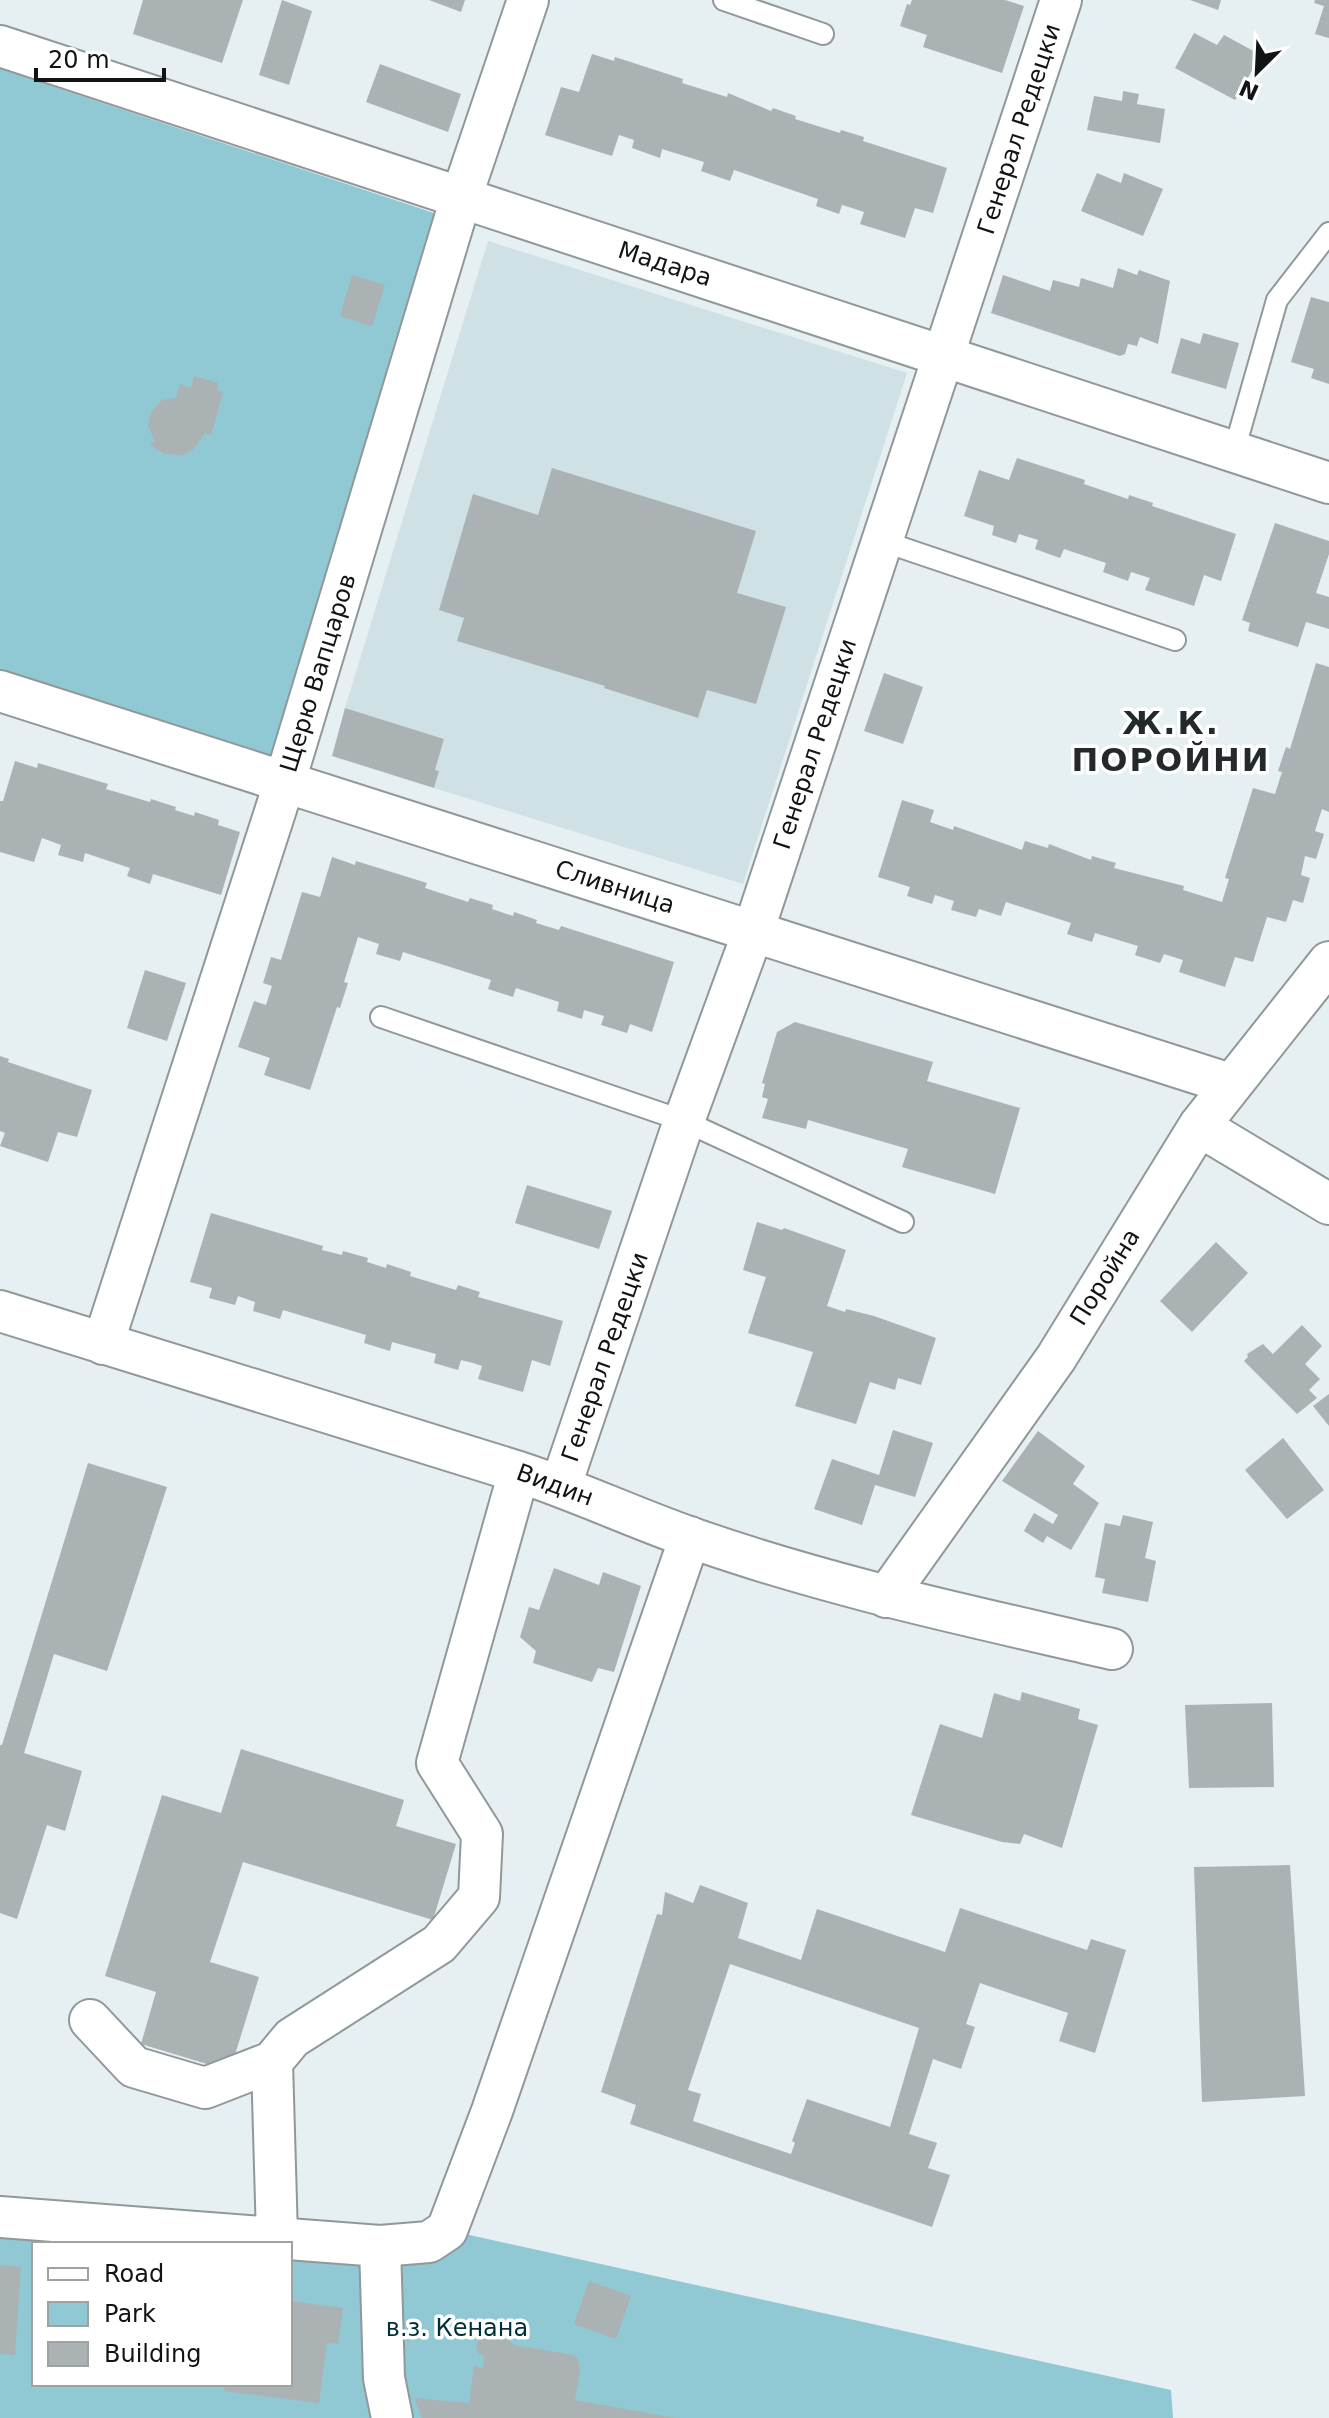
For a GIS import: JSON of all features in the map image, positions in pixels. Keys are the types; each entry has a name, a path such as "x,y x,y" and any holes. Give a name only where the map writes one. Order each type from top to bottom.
{"street":[{"name":"Щерю Вапцаров","path":"103,1344 285,781 461,198 528,0"},
{"name":"Генерал Редецки","path":"561,1485 684,1121 753,932 1061,0"},
{"name":"Мадара","path":"0,46 1329,483"},
{"name":"Сливница","path":"0,691 1230,1084"},
{"name":"Поройна","path":"886,1597 1056,1358 1199,1126 1329,962"},
{"path":"1199,1126 1329,1204"},
{"name":"Видин","path":"0,1311 561,1485 690,1537 886,1597 1112,1649"},
{"path":"90,2020 134,2067 205,2088 272,2062 292,2038 439,1944 479,1897 482,1834 437,1763 519,1472"},
{"path":"0,2217 380,2246 429,2242 447,2230 492,2111 690,1537"},
{"path":"272,2062 277,2237"},
{"path":"380,2246 384,2378 392,2418"}],"lane":[{"path":"724,0 823,34"},
{"path":"1234,451 1277,300 1329,233"},
{"path":"882,541 1175,640"},
{"path":"381,1017 684,1121 903,1222"}],"shaded area":[{"path":"488,241 907,373 743,884 434,788 439,771 435,770 444,739 345,708"}],"green space":[{"path":"0,69 446,217 275,761 0,675"},
{"name":"в.з. Кенана","path":"0,2217 447,2230 1171,2390 1173,2418 0,2418"}],"building":[{"path":"143,0 243,0 222,63 133,34"},
{"path":"282,0 312,11 289,85 259,75"},
{"path":"429,0 465,0 461,12"},
{"path":"912,0 1005,0 1024,6 1002,73 923,47 927,35 900,26 907,4 910,5"},
{"path":"1190,0 1221,0 1218,10"},
{"path":"1315,0 1329,0 1329,38 1315,34 1324,6 1314,3"},
{"path":"1194,33 1217,45 1224,35 1261,55 1235,100 1175,68"},
{"path":"592,54 614,61 615,57 727,97 728,93 771,111 773,108 796,116 795,119 864,137 863,141 947,168 933,213 915,208 905,238 860,224 864,212 842,205 839,214 816,206 818,199 734,170 730,181 701,171 704,162 662,149 660,158 632,148 634,140 619,135 612,156 545,135 561,87 579,92"},
{"path":"380,64 461,94 448,132 366,102"},
{"path":"1123,91 1139,94 1137,104 1165,109 1160,143 1087,130 1094,96 1122,101"},
{"path":"1097,173 1121,183 1124,173 1163,189 1143,236 1081,211"},
{"path":"1118,268 1137,275 1139,270 1170,281 1158,344 1140,337 1137,346 1128,344 1125,354 1120,356 991,313 1003,275 1050,291 1053,280 1079,287 1081,278 1113,288"},
{"path":"352,275 385,285 372,326 340,316"},
{"path":"1311,297 1329,302 1329,384 1311,378 1314,369 1291,362"},
{"path":"1203,333 1239,343 1226,389 1171,373 1181,338 1200,344"},
{"path":"194,376 218,383 217,390 223,392 211,435 205,433 194,449 183,455 164,454 150,445 155,441 148,426 151,412 162,400 176,398 180,384 191,388"},
{"path":"1017,458 1085,480 1084,484 1128,499 1129,495 1153,503 1152,506 1236,534 1221,581 1204,575 1194,606 1145,590 1150,578 1131,572 1128,581 1103,572 1106,563 1064,549 1060,558 1035,549 1038,540 1019,534 1016,543 992,535 994,526 964,516 979,470 1009,480"},
{"path":"552,468 756,531 737,593 786,607 756,704 707,690 698,718 457,641 464,618 439,610 473,494 538,515"},
{"path":"1275,523 1329,541 1329,554 1316,593 1329,597 1329,629 1306,622 1298,647 1248,631 1250,623 1242,620"},
{"path":"1316,663 1329,667 1329,812 1322,809 1315,831 1324,834 1316,859 1305,856 1301,875 1310,878 1303,903 1293,900 1286,922 1267,917 1253,962 1235,957 1225,987 1179,972 1183,960 1164,954 1160,963 1135,955 1138,946 1095,933 1092,942 1067,934 1071,923 1006,902 1001,916 979,909 976,917 951,910 954,901 935,895 932,904 907,896 910,887 878,877 902,800 934,810 930,822 953,830 954,826 1022,850 1025,841 1048,848 1049,844 1091,860 1092,856 1116,863 1114,868 1184,886 1183,890 1222,902 1229,879 1225,878 1253,788 1275,794 1282,772 1278,771 1286,747 1290,749"},
{"path":"884,673 923,687 903,744 864,731"},
{"path":"345,708 444,739 435,770 439,771 434,788 332,756"},
{"path":"15,761 37,768 38,763 108,784 106,789 150,802 151,799 194,816 195,812 219,820 218,825 240,832 221,895 153,874 150,884 127,876 130,868 85,853 83,862 58,855 61,845 42,838 34,862 0,852 0,801 3,801"},
{"path":"332,857 355,865 356,861 427,883 425,888 468,902 470,898 493,905 492,909 513,916 514,912 537,920 536,923 559,930 561,926 674,962 652,1032 630,1024 627,1033 601,1025 604,1016 584,1010 582,1019 557,1011 559,1002 516,988 513,997 488,989 491,980 403,952 400,961 376,954 379,944 358,937 344,982 348,983 310,1090 264,1075 270,1058 238,1047 254,1001 266,1005 272,986 263,983 271,957 281,960 302,892 320,897"},
{"path":"145,970 186,983 167,1041 127,1028"},
{"path":"795,1022 933,1062 927,1081 1020,1108 995,1194 902,1167 908,1149 808,1120 806,1129 762,1118 768,1099 762,1097 765,1084 762,1083 777,1032"},
{"path":"0,1056 9,1059 8,1062 92,1090 77,1137 58,1132 48,1162 0,1146 5,1133 0,1131"},
{"path":"527,1185 612,1211 599,1249 515,1223"},
{"path":"211,1213 323,1246 322,1250 342,1255 343,1251 368,1258 367,1262 386,1268 387,1264 411,1272 410,1276 456,1290 458,1285 480,1292 478,1297 563,1321 550,1366 532,1360 523,1392 478,1379 482,1366 473,1363 461,1360 458,1370 434,1363 436,1354 392,1342 390,1351 364,1343 366,1335 283,1310 280,1319 253,1311 255,1302 238,1296 235,1305 209,1298 212,1288 190,1282"},
{"path":"757,1222 846,1250 827,1306 874,1316 936,1338 921,1385 898,1378 895,1390 870,1382 856,1424 795,1406 813,1352 748,1333 766,1277 743,1270"},
{"path":"1216,1242 1248,1273 1192,1332 1160,1301"},
{"path":"1302,1325 1322,1346 1305,1364 1320,1379 1309,1390 1317,1398 1297,1414 1244,1361 1247,1354 1263,1344 1273,1354"},
{"path":"1329,1394 1329,1426 1313,1406"},
{"path":"893,1430 933,1443 915,1497 875,1485 862,1525 814,1509 832,1459 879,1475"},
{"path":"1038,1431 1085,1466 1073,1484 1099,1503 1071,1550 1047,1536 1043,1543 1024,1531 1034,1513 1053,1524 1058,1515 1002,1481"},
{"path":"1283,1438 1324,1490 1287,1519 1245,1470"},
{"path":"88,1463 167,1487 107,1671 54,1654 24,1753 82,1771 65,1831 47,1825 17,1919 0,1913 0,1745"},
{"path":"1123,1515 1153,1522 1145,1558 1156,1561 1148,1602 1102,1593 1105,1579 1095,1577 1105,1523 1120,1526"},
{"path":"554,1568 599,1585 603,1572 641,1586 614,1672 598,1668 592,1682 533,1663 536,1651 520,1637 529,1607 539,1610"},
{"path":"1022,1692 1080,1709 1078,1719 1098,1725 1062,1848 1024,1834 1020,1844 1002,1842 911,1815 940,1724 982,1738 994,1693 1020,1701"},
{"path":"1272,1703 1274,1787 1189,1788 1185,1705"},
{"path":"241,1749 404,1800 396,1826 456,1844 433,1920 243,1862 210,1962 259,1977 230,2071 141,2044 156,1992 105,1976 162,1795 221,1813"},
{"path":"1290,1865 1305,2096 1202,2102 1194,1867"},
{"path":"700,1885 748,1903 738,1938 801,1960 817,1909 945,1952 960,1908 1087,1950 1091,1939 1126,1950 1095,2053 1059,2041 1068,2013 980,1983 966,2024 975,2027 961,2069 933,2059 909,2134 937,2143 928,2168 950,2175 932,2227 630,2124 636,2105 601,2092 657,1914 662,1915 665,1892 693,1903","holes":["730,1964 919,2028 890,2127 807,2099 792,2141 795,2143 791,2154 693,2121 701,2094 688,2090"]},
{"path":"0,2265 21,2267 15,2355 0,2354"},
{"path":"589,2281 631,2296 616,2339 574,2324"},
{"path":"292,2301 343,2308 338,2344 327,2343 319,2403 224,2391 225,2386 292,2386"},
{"path":"486,2337 573,2355 578,2359 580,2369 575,2400 675,2418 422,2418 414,2398 469,2403 474,2366 483,2368 484,2356 478,2353 476,2346 479,2339"}],"district":[{"name":"Ж.К. ПОРОЙНИ","path":"1171,742"}]}
